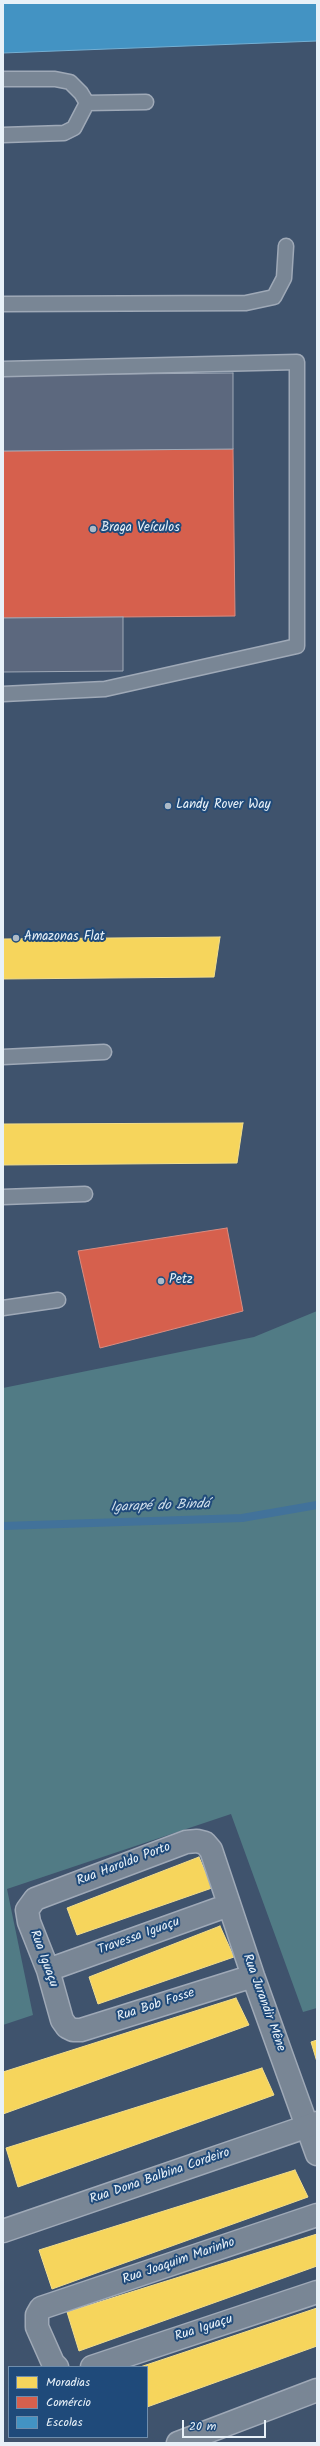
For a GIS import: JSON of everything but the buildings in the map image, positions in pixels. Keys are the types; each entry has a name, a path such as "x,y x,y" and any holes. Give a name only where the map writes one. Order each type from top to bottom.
{"street":[{"name":"Rua Haroldo Porto","path":"35,1899 186,1842 197,1841 205,1844 211,1850"},
{"name":"Rua Jurandir Mêne","path":"211,1850 253,1976 313,2125 317,2154"},
{"name":"Rua Iguaçu","path":"35,1899 28,1910 29,1922 48,1970 62,2020"},
{"name":"Travessa Iguaçu","path":"48,1970 229,1905"},
{"name":"Rua Bob Fosse","path":"62,2020 67,2027 73,2030 81,2030 253,1976"},
{"name":"Rua Dona Balbina Cordeiro","path":"3,2231 313,2125"},
{"name":"Rua Joaquim Marinho","path":"56,2366 53,2364 37,2327 37,2315 42,2308 317,2215"},
{"name":"Rua Iguaçu","path":"95,2366 317,2292"},
{"path":"178,2443 317,2390"}],"lane":[{"path":"3,79 56,79 70,82 81,93 87,103"},
{"path":"87,103 146,102"},
{"path":"3,135 64,133 74,128 87,103"},
{"path":"3,304 246,303 274,297 284,278 286,246"},
{"path":"3,369 297,362 297,646 105,689 3,694"},
{"path":"3,1057 104,1052"},
{"path":"3,1197 85,1194"},
{"path":"3,1308 58,1300"}],"green space":[{"path":"317,1311 317,2008 303,2012 231,1814 7,1889 33,2015 3,2025 3,1388 254,1337"}],"waterway":[{"name":"Igarapé do Bindá","path":"3,1526 242,1518 317,1505"}],"place":[{"name":"Braga Veículos","path":"93,529"},
{"name":"Landy Rover Way","path":"168,806"},
{"name":"Amazonas Flat","path":"16,938"},
{"name":"Petz","path":"161,1281"}]}
